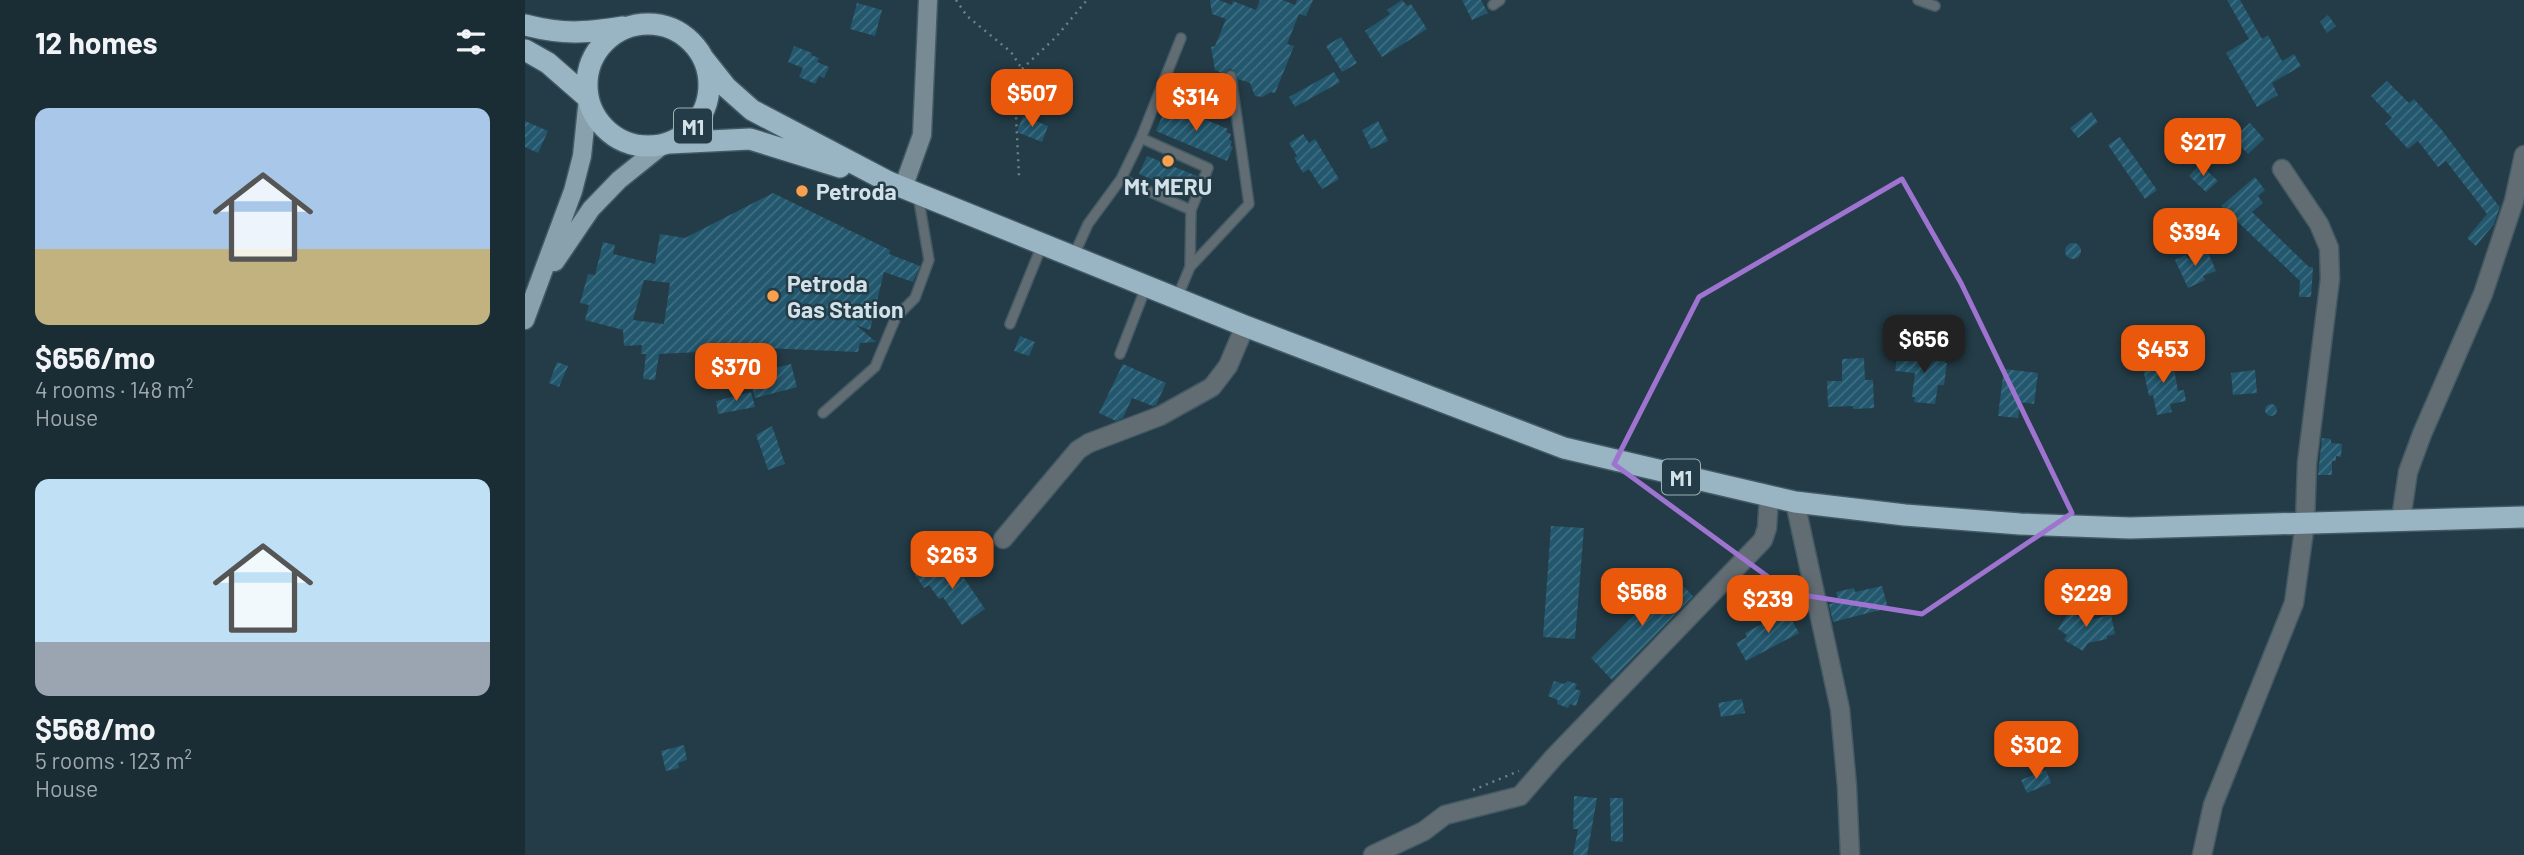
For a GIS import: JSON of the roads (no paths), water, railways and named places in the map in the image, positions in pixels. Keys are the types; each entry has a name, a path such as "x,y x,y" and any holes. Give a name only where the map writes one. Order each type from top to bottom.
{"highway":[{"name":"M1","path":"525,25 553,32 577,34 653,24 674,29 691,41 726,87 752,110 903,188"},
{"path":"588,98 588,76 596,54 612,36 633,26"},
{"name":"M1","path":"525,50 548,63 588,98 597,118 612,135 622,140 644,146 750,139 903,188 1529,437 1564,448 1769,497 1905,515 2020,524 2130,528 2524,517"},
{"name":"M1","path":"666,144 692,127 704,109 709,89 703,58"}],"main road":[{"path":"540,285 573,191 582,156 588,98"},
{"path":"526,312 540,285 591,209 619,180 666,144"}],"street":[{"path":"903,188 922,135 927,1"},
{"path":"2401,519 2408,472 2483,293 2514,201 2524,155"},
{"path":"2202,855 2213,805 2294,603 2305,523 2307,463 2330,279 2329,248 2319,224 2282,169"},
{"path":"1003,539 1078,450 1089,443 1160,416 1212,387 1227,366 1245,326"},
{"path":"1373,855 1424,831 1445,815 1520,796 1554,757 1763,540 1767,528 1769,497"},
{"path":"1795,502 1840,709 1850,855"}],"lane":[{"path":"1918,0 1935,6"},
{"path":"1074,255 1088,224 1121,179 1141,138 1181,38"},
{"path":"1177,298 1190,267 1249,204 1231,76"},
{"path":"1141,138 1208,168 1191,210 1190,267"},
{"path":"1121,179 1191,210"},
{"path":"823,413 875,367 897,317 915,298 929,261 903,188"},
{"path":"1010,324 1042,243"},
{"path":"1120,354 1147,286"}],"place":[{"name":"Mt MERU","path":"1168,161"},
{"name":"Petroda","path":"802,191"},
{"name":"Petroda Gas Station","path":"773,296"}]}
